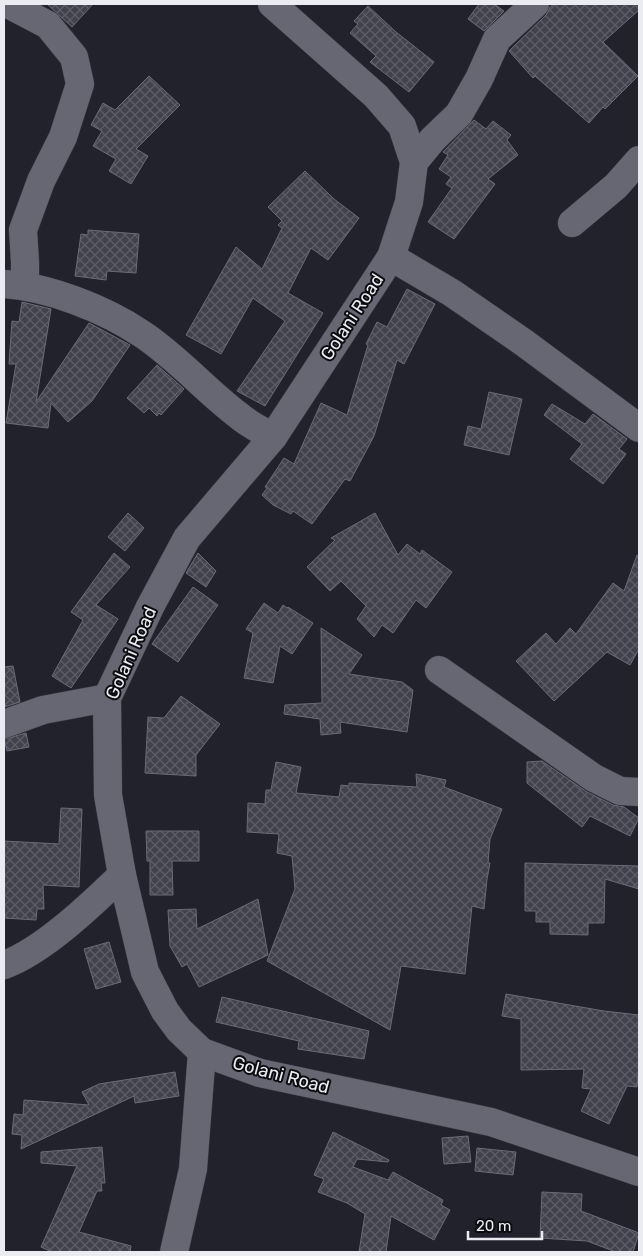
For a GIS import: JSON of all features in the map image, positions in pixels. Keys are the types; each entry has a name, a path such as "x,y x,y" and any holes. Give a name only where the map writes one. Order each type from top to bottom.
{"street":[{"path":"8,4 48,25 74,57 80,84 63,137 41,181 23,230 26,262 14,285 94,307 142,334 238,416 273,437"},
{"name":"Golani Road","path":"272,4 376,96 402,126 414,162 409,202 391,257 273,437 187,538 150,607 107,698 108,795 122,875 145,972 165,1011 179,1030 202,1052 260,1073 491,1122 639,1172"},
{"path":"414,162 433,139 459,114 479,79 497,38 535,4"},
{"path":"572,224 616,186 639,160"},
{"path":"391,257 452,293 523,342 639,428"},
{"path":"439,670 594,778 620,791 639,792"},
{"path":"4,724 43,710 107,698"},
{"path":"4,965 45,942 90,906 122,875"},
{"path":"174,1252 193,1169 202,1052"}],"building":[{"path":"47,4 93,4 72,27"},
{"path":"479,4 494,4 504,11 484,31 468,19"},
{"path":"554,4 639,4 639,10 603,42 638,76 605,109 603,107 589,123 535,76 533,78 509,51 546,15"},
{"path":"368,6 396,32 434,62 409,92 370,62 376,56 350,33 358,24 354,21"},
{"path":"149,76 180,105 136,149 148,156 131,184 109,171 116,159 93,146 102,131 91,125 103,103 115,110"},
{"path":"474,120 486,129 493,121 511,135 507,140 518,155 488,179 495,184 454,239 428,222 452,188 446,184 451,177 439,169 448,155 443,152"},
{"path":"305,171 334,199 359,218 328,260 311,248 288,293 323,313 265,406 237,391 285,321 253,298 221,354 186,335 236,247 262,269 282,228 278,225 282,221 268,207"},
{"path":"88,230 139,234 136,273 107,271 106,280 75,276 81,234 88,235"},
{"path":"407,289 435,304 404,364 397,360 374,436 350,481 345,479 312,524 293,511 291,514 273,505 262,495 267,488 265,487 284,458 294,464 321,403 347,415 368,345 366,344 377,322 387,327"},
{"path":"22,302 51,309 36,402 89,323 130,345 92,401 68,422 51,403 48,428 6,423 16,364 9,364 12,321 19,322"},
{"path":"157,365 184,389 161,415 159,413 157,416 149,408 144,413 127,398"},
{"path":"489,392 522,399 509,455 464,445 468,426 481,429"},
{"path":"552,404 585,424 593,414 627,439 619,449 626,454 603,484 570,459 582,444 544,415"},
{"path":"128,513 144,528 125,551 108,537"},
{"path":"375,513 398,555 407,544 420,554 422,550 452,572 426,608 416,600 393,633 382,625 374,637 357,619 366,606 341,581 330,591 307,567 335,540 331,538"},
{"path":"114,553 130,567 96,605 118,619 71,688 52,676 83,620 71,612"},
{"path":"198,553 216,571 206,587 186,573"},
{"path":"637,555 639,556 639,649 630,665 607,652 554,701 516,661 546,633 556,644 570,628 576,634 613,583 624,591"},
{"path":"193,587 218,605 178,662 152,644"},
{"path":"264,603 278,613 283,605 288,607 313,623 292,654 280,646 273,683 244,678 253,633 246,629"},
{"path":"321,628 362,655 349,674 402,682 413,690 407,732 340,722 341,733 321,735 320,719 284,714 285,705 322,703"},
{"path":"13,666 20,702 4,707 4,667"},
{"path":"181,696 220,724 196,755 196,776 145,773 148,717 164,718"},
{"path":"26,733 29,747 7,751 4,739"},
{"path":"542,761 587,792 613,805 624,807 639,818 630,836 590,816 582,827 527,783 527,762"},
{"path":"276,762 301,767 296,793 339,797 341,785 349,786 349,783 417,787 416,774 446,780 444,787 502,809 490,839 488,863 490,863 484,909 472,906 465,974 401,966 390,1030 267,961 295,889 292,856 277,853 279,834 247,832 248,803 265,804 266,790 271,790"},
{"path":"61,808 82,809 79,887 43,885 44,909 37,909 36,920 4,918 4,841 59,844"},
{"path":"146,831 199,831 199,861 172,861 173,895 150,895 150,861 147,861"},
{"path":"525,863 639,866 639,889 605,879 604,923 588,923 588,935 550,934 550,922 536,922 536,911 525,911"},
{"path":"258,899 268,955 199,987 187,964 182,967 170,946 168,910 196,909 197,929"},
{"path":"109,942 121,982 96,989 84,949"},
{"path":"506,994 604,1011 639,1015 637,1087 627,1086 609,1124 581,1111 591,1089 582,1088 584,1069 521,1070 521,1019 502,1016"},
{"path":"222,997 369,1031 364,1059 298,1049 299,1041 216,1022"},
{"path":"175,1072 179,1096 135,1103 134,1096 21,1149 22,1135 12,1134 14,1114 23,1115 24,1100 89,1105 82,1092 99,1084"},
{"path":"333,1132 389,1160 388,1162 357,1159 353,1167 388,1180 393,1172 443,1200 441,1205 450,1210 434,1240 391,1216 386,1252 359,1252 365,1214 347,1203 318,1192 324,1179 314,1175"},
{"path":"468,1136 471,1162 444,1164 442,1138"},
{"path":"102,1147 105,1183 101,1183 102,1191 97,1191 79,1232 131,1246 130,1252 52,1252 41,1247 77,1166 41,1163 41,1152"},
{"path":"477,1148 516,1152 513,1175 475,1171"},
{"path":"542,1192 582,1194 581,1211 639,1233 633,1252 616,1252 587,1241 540,1238"}]}
